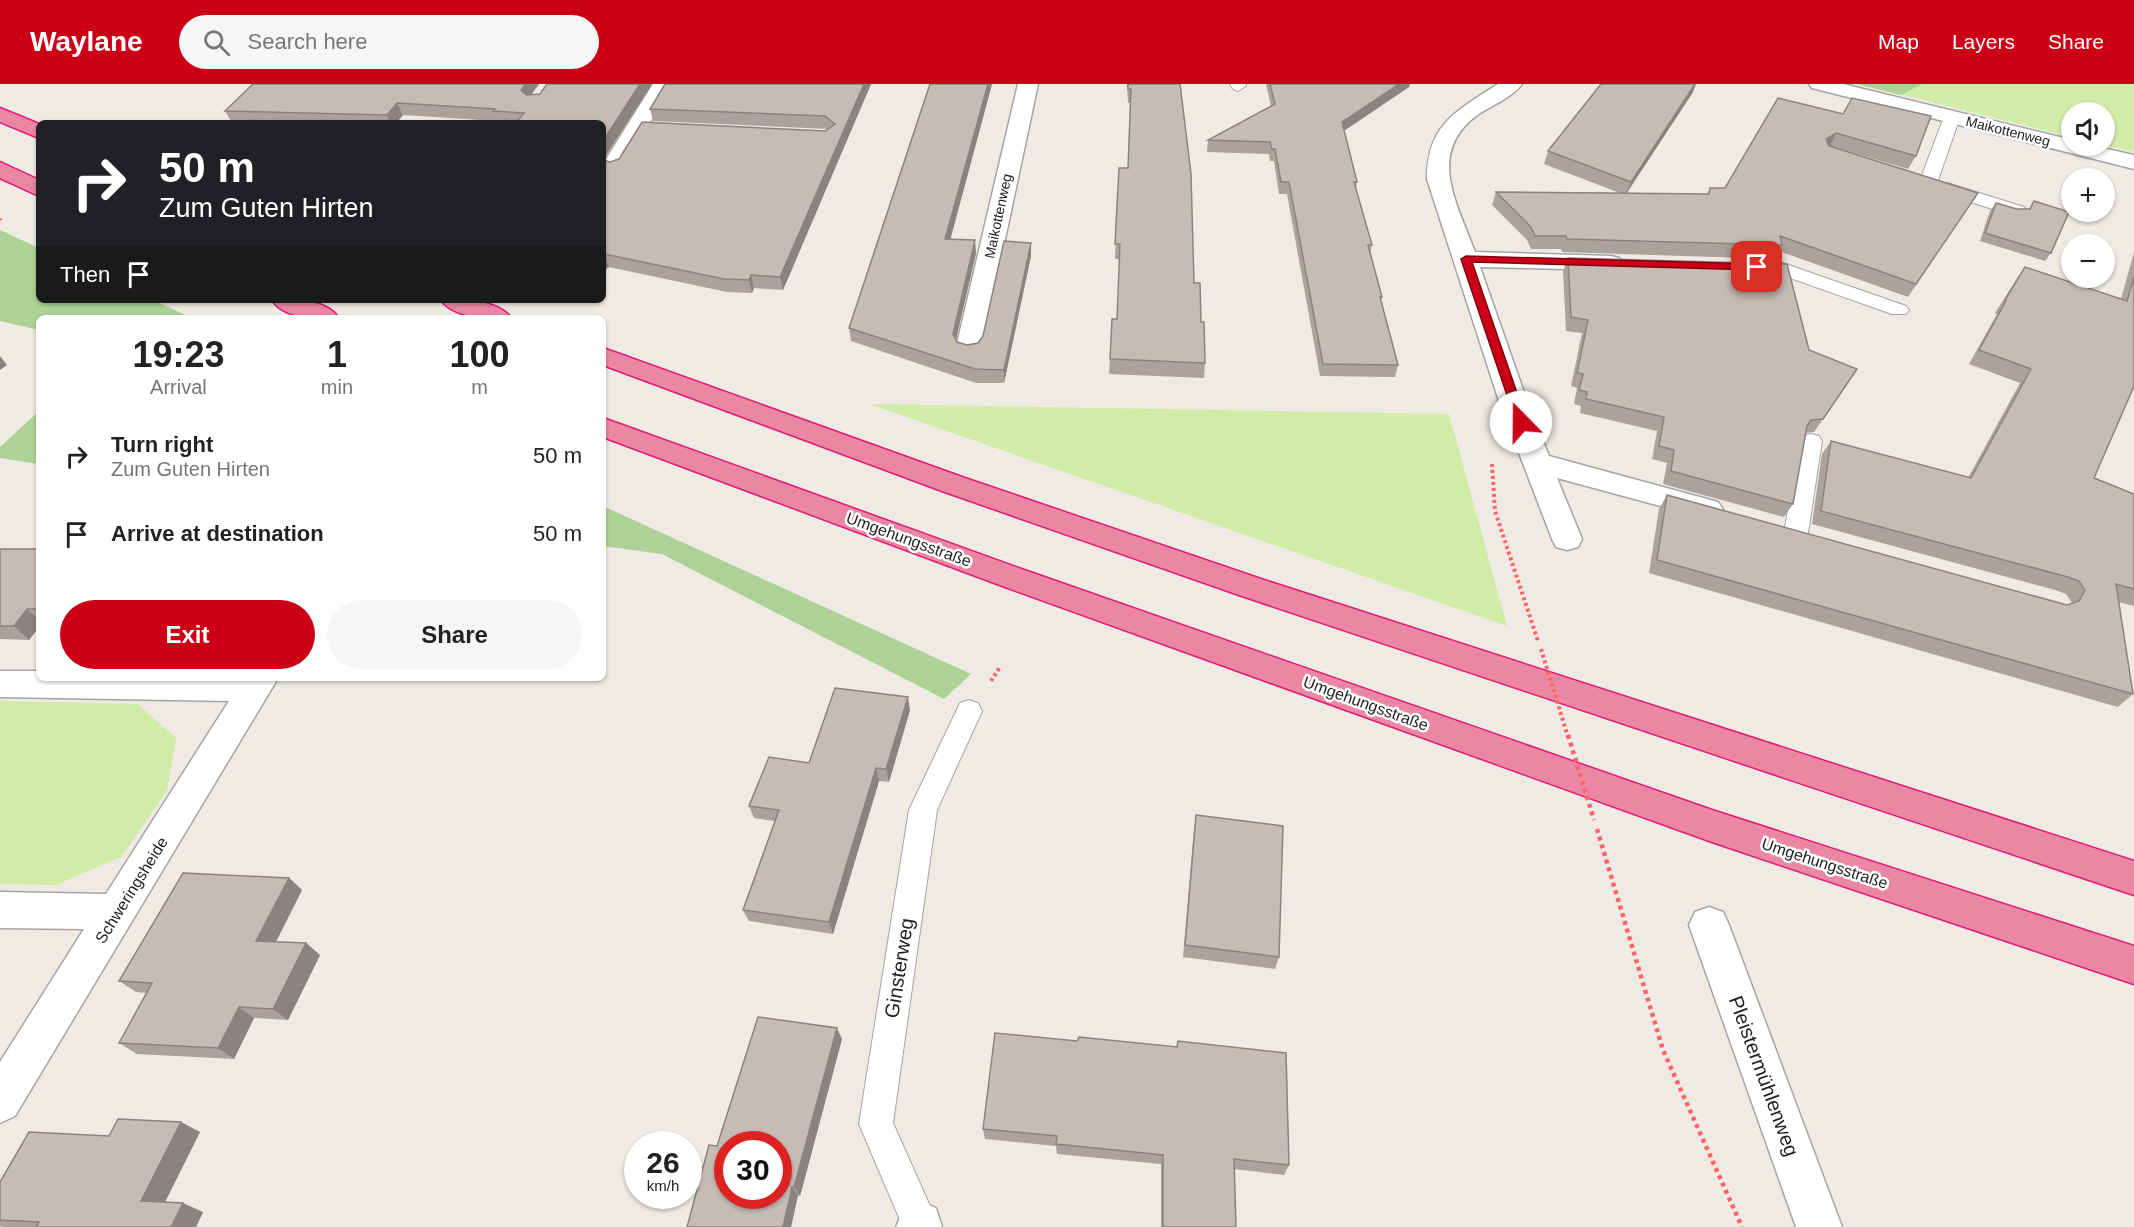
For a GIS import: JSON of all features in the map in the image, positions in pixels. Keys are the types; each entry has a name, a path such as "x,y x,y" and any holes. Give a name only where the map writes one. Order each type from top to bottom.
{"highway":[{"path":"0,114 36,131"},
{"path":"0,169 36,187"},
{"path":"291,303 319,315"},
{"path":"460,303 490,315"},
{"path":"606,357 952,484 1239,583 2134,878"},
{"name":"Umgehungsstraße","path":"606,428 1005,574 1712,826 2134,965"}],"street":[{"path":"613,165 663,84"},
{"name":"Maikottenweg","path":"969,348 1028,84"},
{"path":"1512,84 1450,127 1439,144 1436,160 1438,179 1513,401 1567,539"},
{"name":"Maikottenweg","path":"1819,84 2134,162"},
{"path":"1466,259 1629,263"},
{"path":"1539,463 1729,514"},
{"path":"0,684 257,683"},
{"name":"Schweringsheide","path":"0,1101 257,683"},
{"path":"0,910 117,912"},
{"name":"Pleistermühlenweg","path":"1709,925 1819,1227"}],"lane":[{"name":"Maikottenweg","path":"1952,117 1922,181 2018,211"},
{"path":"636,128 660,129"},
{"path":"1768,267 1899,310"},
{"path":"1796,533 1811,441"},
{"name":"Ginsterweg","path":"920,1226 876,1124 923,810 969,711"}],"path":[{"path":"1513,401 1490,432 1495,511 1541,649 1663,1050 1742,1227"}],"green space":[{"path":"1856,84 1922,84 1901,95"},
{"path":"1860,84 2134,84 2134,152 2115,147 2115,102 2061,102 2061,134"},
{"path":"0,230 36,247 36,303 160,303 186,315 36,315 36,329 0,321"},
{"path":"869,404 1449,414 1507,626"},
{"path":"36,414 36,464 0,458 0,447"},
{"path":"606,507 971,674 944,699 662,554 606,546"},
{"path":"0,701 138,704 176,738 167,791 121,857 56,885 0,884"}],"building":[{"path":"253,84 526,84 521,90 526,95 540,94 547,84 640,84 606,136 606,120 518,120 524,113 493,111 495,109 397,103 387,115 225,111"},
{"path":"665,84 864,84 780,277 751,275 749,280 724,279 606,254 606,161 619,159 642,122 825,131 835,124 825,116 650,109"},
{"path":"930,84 988,84 945,239 975,240 953,334 957,342 967,345 978,343 983,336 1004,241 1031,243 1004,370 975,369 849,328"},
{"path":"1128,84 1180,84 1191,174 1194,283 1200,283 1205,363 1110,359 1112,319 1117,319 1120,244 1115,244 1119,168 1128,168 1131,89 1128,89"},
{"path":"1270,84 1399,84 1342,122 1357,182 1354,182 1372,245 1368,245 1398,365 1323,364 1289,182 1281,182 1275,149 1272,149 1270,142 1208,140 1275,104"},
{"path":"1601,84 1695,84 1631,182 1548,151"},
{"path":"1778,98 1843,114 1852,98 1931,116 1916,156 1836,133 1826,139 1829,146 1978,193 1916,284 1780,236 1782,245 1567,239 1566,236 1535,236 1531,227 1496,192 1709,194 1710,188 1725,188"},
{"path":"2034,201 2061,209 2061,222 2065,222 2051,253 1985,233 1996,203 2017,209 2030,209"},
{"path":"1568,258 1787,264 1809,350 1857,369 1823,419 1811,420 1807,426 1793,504 1671,471 1674,450 1659,446 1664,417 1586,399 1587,392 1579,390 1583,374 1577,373 1588,320 1571,317"},
{"path":"2025,267 2061,279 2061,288 2088,288 2127,301 2134,277 2134,386 2094,478 2134,494 2134,589 2116,584 2133,694 1657,560 1667,495 2067,605 2079,601 2085,590 2079,581 2068,577 1821,511 1831,441 1971,478 2031,369 1979,350"},
{"path":"0,549 36,549 36,609 27,609 14,626 0,626"},
{"path":"835,688 908,697 886,769 876,768 829,922 743,910 779,810 749,806 769,757 809,763"},
{"path":"1196,815 1283,826 1279,957 1185,945"},
{"path":"183,873 289,878 256,941 306,943 273,1009 239,1007 218,1048 119,1043 152,983 119,981"},
{"path":"758,1017 837,1028 794,1187 792,1187 792,1131 722,1131"},
{"path":"995,1033 1077,1041 1079,1037 1177,1047 1178,1041 1286,1053 1289,1165 1234,1159 1236,1227 1163,1227 1163,1155 1056,1144 1057,1136 983,1129"},
{"path":"118,1119 181,1122 141,1201 183,1203 171,1227 36,1227 39,1222 0,1220 0,1182 29,1132 109,1136"},
{"path":"709,1145 714,1146 714,1209 787,1209 783,1227 687,1227 692,1209 702,1209 702,1171"}],"route":[{"path":"1521,422 1466,259 1757,267"}]}
